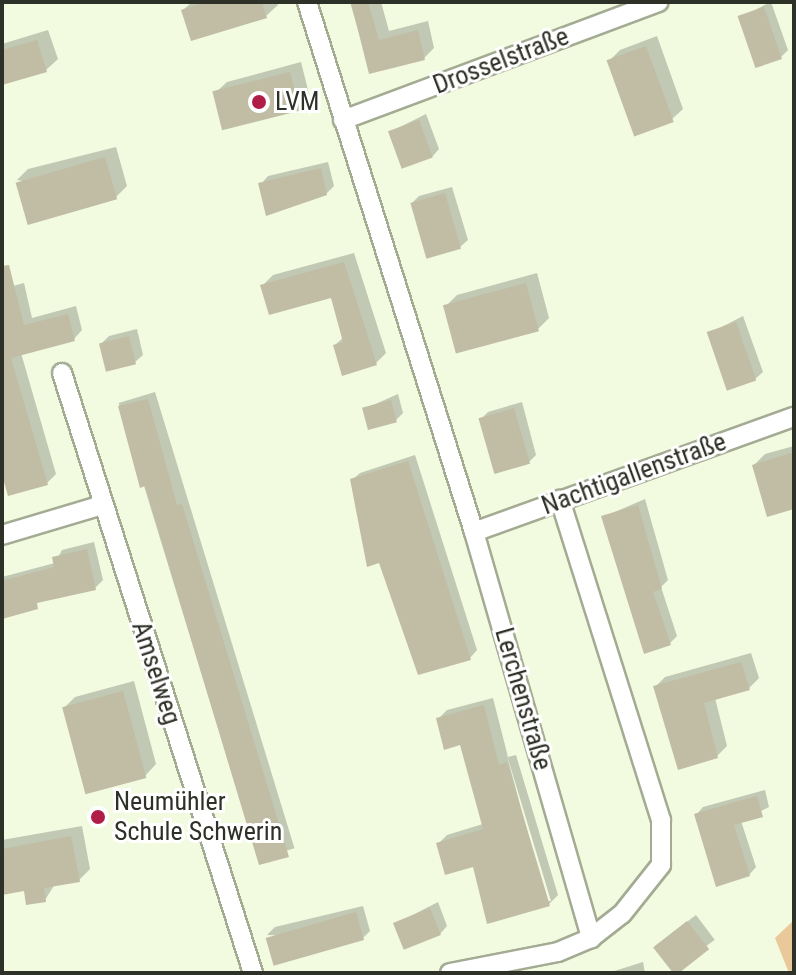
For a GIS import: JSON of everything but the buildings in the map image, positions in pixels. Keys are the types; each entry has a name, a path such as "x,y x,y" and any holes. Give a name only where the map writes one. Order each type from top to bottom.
{"street":[{"name":"Lerchenstraße","path":"307,2 474,532 591,938"},
{"name":"Drosselstraße","path":"343,120 659,2"},
{"name":"Amselweg","path":"62,373 253,973"},
{"name":"Nachtigallenstraße","path":"474,532 794,417"},
{"path":"450,973 558,952 591,938 622,914 661,865 661,820 560,500"},
{"path":"2,535 102,505"}],"shaded area":[{"path":"794,920 794,973 789,973 775,938"}],"place":[{"name":"LVM","path":"259,102"},
{"name":"Neumühler Schule Schwerin","path":"98,817"}]}
